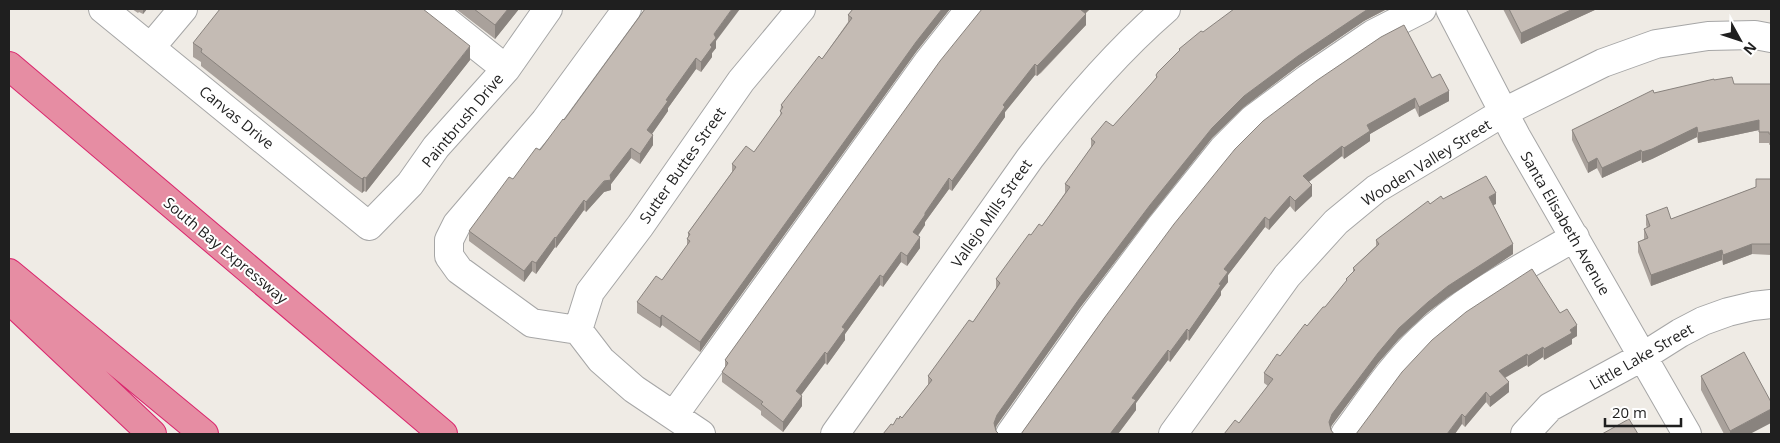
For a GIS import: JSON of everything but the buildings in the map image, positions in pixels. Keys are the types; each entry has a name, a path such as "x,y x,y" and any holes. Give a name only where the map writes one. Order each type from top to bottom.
{"highway":[{"name":"South Bay Expressway","path":"9,66 437,429"},
{"path":"9,273 204,434"},
{"path":"9,299 152,434"}],"street":[{"name":"Canvas Drive","path":"103,9 369,226"},
{"path":"151,47 183,9"},
{"path":"431,9 506,69"},
{"name":"Paintbrush Drive","path":"369,226 410,184 436,147 506,69 548,9"},
{"path":"627,9 545,121 457,224 449,240 449,256 459,270 532,323 578,330 601,360 634,389 701,434"},
{"name":"Sutter Buttes Street","path":"578,330 590,292 640,226 742,81 801,9"},
{"path":"674,415 928,62 970,9"},
{"name":"Vallejo Mills Street","path":"835,434 1030,158 1061,118 1110,62 1166,9"},
{"path":"1010,434 1092,318 1162,225 1223,149 1254,119 1307,79 1373,34 1422,9"},
{"name":"Santa Elisabeth Avenue","path":"1450,9 1504,112 1642,358 1687,434"},
{"name":"Wooden Valley Street","path":"1174,434 1287,276 1336,222 1376,189 1504,112 1603,63 1656,44 1708,36 1755,35 1771,38"},
{"path":"1345,434 1392,370 1421,339 1474,296 1575,237"},
{"name":"Little Lake Street","path":"1525,434 1550,407 1642,358 1680,333 1703,321 1728,312 1771,304"}]}
